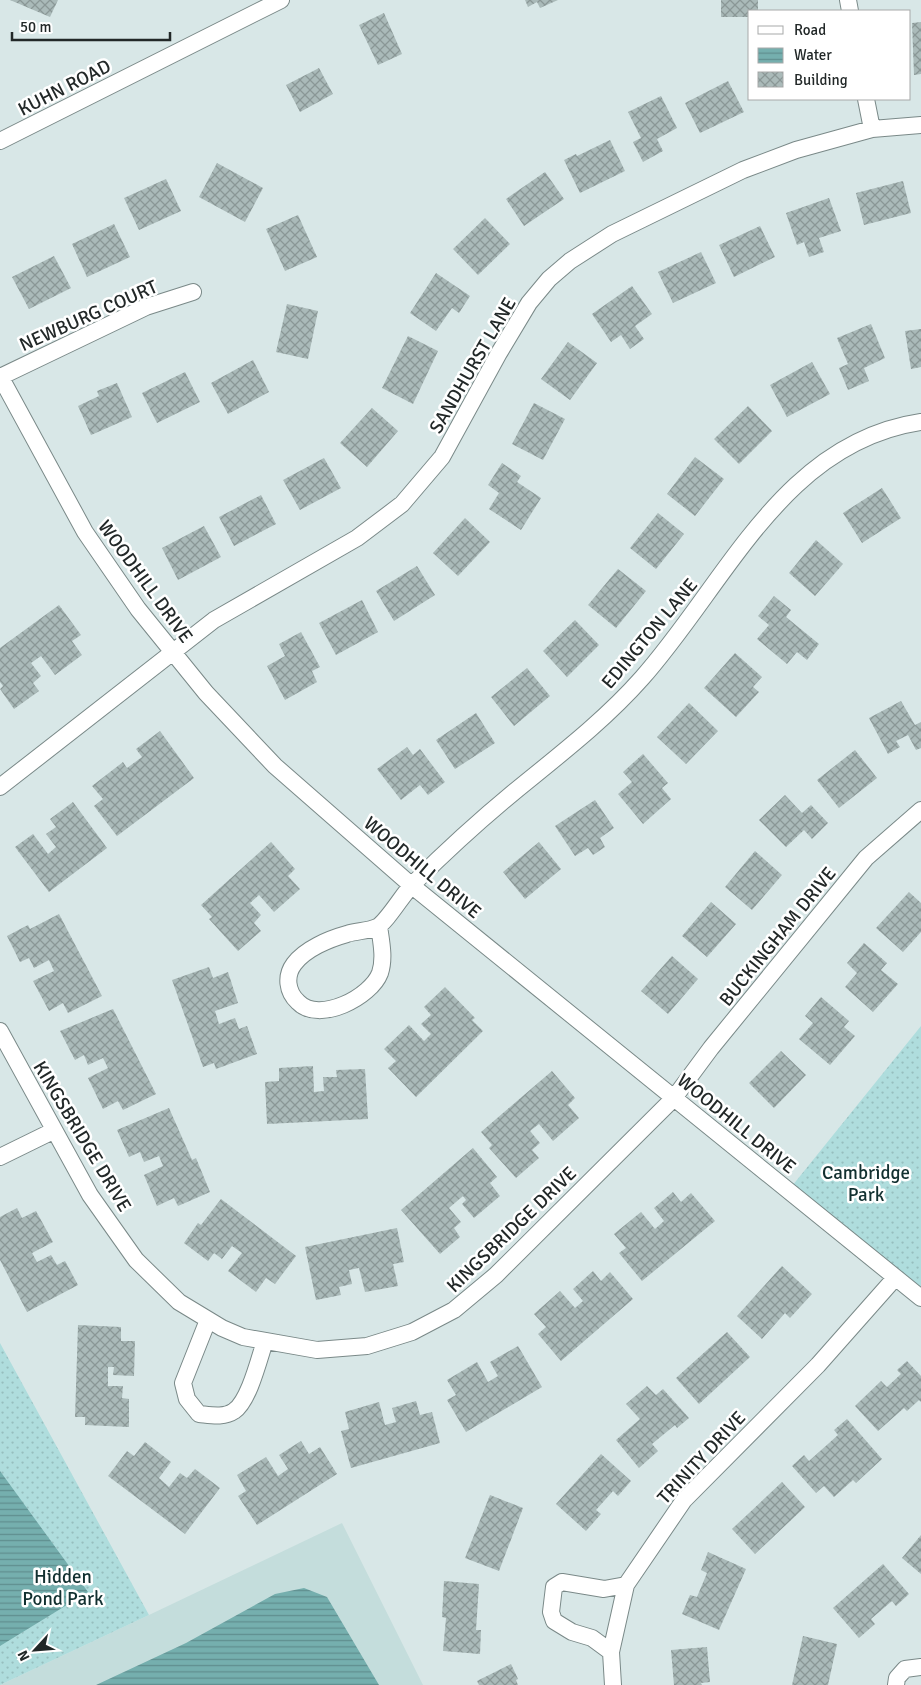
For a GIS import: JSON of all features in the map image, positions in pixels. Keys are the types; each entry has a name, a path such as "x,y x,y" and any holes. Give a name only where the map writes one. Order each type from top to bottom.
{"street":[{"name":"KUHN ROAD","path":"0,141 281,0"},
{"path":"866,100 872,129"},
{"name":"SANDHURST LANE","path":"172,651 229,610 357,538 402,504 442,457 499,353 529,303 549,279 570,261 612,234 743,170 796,150 872,129 921,125"},
{"name":"NEWBURG COURT","path":"0,377 146,307 193,292"},
{"name":"WOODHILL DRIVE","path":"0,377 85,532 138,609 206,693 275,766 411,885 921,1298"},
{"name":"EDINGTON LANE","path":"379,926 411,885 482,818 584,736 640,680 683,630 756,527 795,484 828,459 872,435 921,422"},
{"path":"0,787 172,651"},
{"name":"BUCKINGHAM DRIVE","path":"674,1098 711,1048 866,858 921,810"},
{"path":"379,926 383,958 379,974 371,986 342,1006 324,1011 311,1010 299,1004 292,996 288,982 293,965 320,944 347,934 379,926"},
{"name":"KINGSBRIDGE DRIVE","path":"0,1031 90,1195 136,1260 180,1302 222,1328 243,1337 317,1350 367,1346 412,1332 454,1310 496,1275 674,1098"},
{"path":"0,1157 54,1131"},
{"name":"TRINITY DRIVE","path":"626,1586 684,1500 818,1366 896,1278"},
{"path":"208,1320 182,1384 187,1399 199,1414 215,1416 232,1412 242,1403 265,1341"},
{"path":"611,1652 592,1638 572,1632 554,1621 551,1612 554,1587 562,1582 604,1589 626,1586 611,1652 613,1685"},
{"path":"896,1685 897,1678 905,1669 921,1667"}],"shaded area":[{"path":"342,1523 423,1685 0,1685 149,1615"}],"green space":[{"name":"Cambridge Park","path":"921,1026 921,1298 788,1191"},
{"name":"Hidden Pond Park","path":"0,1343 149,1615 0,1685"}],"water":[{"path":"0,1471 88,1592 0,1646"},
{"path":"304,1588 327,1597 379,1685 96,1685 186,1643 275,1594"}],"building":[{"path":"10,0 58,0 50,17"},
{"path":"525,0 558,0 540,8 537,2 528,7"},
{"path":"721,0 758,0 758,10 748,10 748,17 721,17"},
{"path":"384,13 402,54 378,65 359,25"},
{"path":"921,22 921,74 914,75 912,23"},
{"path":"319,68 333,94 300,112 286,85"},
{"path":"728,81 744,112 700,133 685,103"},
{"path":"661,96 677,128 657,139 663,151 643,162 633,142 641,138 628,112"},
{"path":"610,140 625,171 580,193 564,160 576,154 577,156"},
{"path":"217,163 263,188 245,222 199,197"},
{"path":"545,172 564,199 524,226 506,199"},
{"path":"166,179 181,211 139,230 124,198"},
{"path":"903,181 911,213 864,225 856,193"},
{"path":"829,198 841,231 819,238 824,252 809,257 804,242 797,245 786,213"},
{"path":"298,215 317,257 285,271 266,229"},
{"path":"485,218 510,244 478,275 453,249"},
{"path":"114,224 130,257 87,277 72,244"},
{"path":"760,226 775,257 734,277 719,245"},
{"path":"701,252 716,283 673,303 658,272"},
{"path":"54,256 71,288 29,309 12,277"},
{"path":"436,273 470,296 459,313 452,308 436,331 410,313"},
{"path":"632,286 652,314 635,326 644,339 630,349 621,335 611,342 592,314"},
{"path":"287,304 318,311 308,359 276,352"},
{"path":"871,324 885,358 864,368 869,381 848,390 839,368 848,364 837,338"},
{"path":"921,329 921,367 911,369 905,331"},
{"path":"408,336 438,351 413,404 382,388"},
{"path":"568,342 597,363 570,400 541,379"},
{"path":"253,360 269,392 228,414 211,383"},
{"path":"812,362 830,394 787,417 770,385"},
{"path":"185,372 200,402 157,423 142,393"},
{"path":"117,383 132,417 91,435 78,406 99,396 97,391"},
{"path":"534,403 565,419 543,460 512,444"},
{"path":"748,406 772,431 739,464 714,439"},
{"path":"372,408 398,431 367,467 340,443"},
{"path":"695,457 724,479 695,516 667,494"},
{"path":"324,458 341,488 300,510 283,480"},
{"path":"502,463 521,476 517,482 541,498 521,530 489,509 499,493 488,485"},
{"path":"882,488 901,518 862,543 843,513"},
{"path":"261,495 276,524 234,546 219,517"},
{"path":"658,513 684,534 656,569 630,548"},
{"path":"465,518 490,542 458,576 433,553"},
{"path":"204,526 221,557 178,580 162,548"},
{"path":"816,540 843,564 815,596 789,573"},
{"path":"417,566 435,595 394,621 376,591"},
{"path":"618,569 646,591 616,628 588,605"},
{"path":"774,596 791,610 786,617 819,644 807,660 797,652 787,664 757,639 769,625 758,616"},
{"path":"362,600 378,632 336,655 319,623"},
{"path":"59,605 81,635 72,641 82,655 55,675 41,656 31,663 41,676 33,683 39,691 14,709 0,689 3,686 0,682 0,648"},
{"path":"575,620 599,645 567,677 543,651"},
{"path":"301,632 320,667 312,671 317,682 285,700 267,666 285,656 279,644"},
{"path":"735,653 762,677 753,687 759,692 736,717 704,688"},
{"path":"527,668 550,696 514,726 491,697"},
{"path":"901,701 915,725 921,722 921,748 916,750 908,735 896,741 900,747 888,754 869,718"},
{"path":"689,703 718,731 686,764 657,737"},
{"path":"476,713 495,743 455,769 436,740"},
{"path":"160,731 194,778 117,836 94,806 103,799 92,786 123,762 127,768 142,757 136,749"},
{"path":"407,747 413,755 420,749 445,782 428,795 420,785 401,800 377,769"},
{"path":"855,750 877,778 839,808 817,780"},
{"path":"643,754 668,783 662,788 671,799 643,824 618,794 632,782 623,772"},
{"path":"785,795 802,813 811,805 828,823 812,839 804,830 786,847 759,820"},
{"path":"595,800 614,828 600,838 605,847 593,855 588,848 575,856 555,826"},
{"path":"73,802 107,848 49,892 15,847 33,834 48,854 56,847 46,834 56,827 50,819"},
{"path":"271,842 295,869 288,876 300,889 274,912 259,895 250,903 261,915 254,923 261,931 238,951 209,919 212,917 201,905"},
{"path":"539,842 561,869 525,899 503,872"},
{"path":"755,851 782,875 752,910 725,887"},
{"path":"909,892 921,903 921,932 903,952 876,928"},
{"path":"711,902 736,924 707,957 682,936"},
{"path":"59,914 102,996 68,1013 63,1003 49,1011 33,981 54,971 49,960 34,968 29,958 20,962 7,936 28,925 30,929"},
{"path":"864,943 887,963 881,970 898,984 873,1012 845,987 857,973 847,963"},
{"path":"672,956 698,979 668,1014 641,991"},
{"path":"209,967 213,978 228,972 238,1003 215,1011 219,1024 235,1018 239,1029 247,1026 257,1054 216,1069 214,1063 203,1067 172,980"},
{"path":"445,987 475,1018 472,1020 483,1031 416,1097 388,1068 396,1061 384,1049 409,1025 424,1041 431,1034 421,1024 431,1015 424,1007"},
{"path":"821,997 849,1021 844,1027 855,1036 830,1065 799,1039 813,1023 805,1016"},
{"path":"113,1009 156,1094 123,1110 118,1101 103,1109 88,1078 108,1068 103,1058 88,1065 84,1055 75,1060 60,1031"},
{"path":"781,1051 806,1075 774,1108 749,1083"},
{"path":"313,1066 314,1092 324,1091 323,1077 337,1077 336,1070 365,1069 368,1119 267,1124 265,1082 279,1081 279,1068"},
{"path":"552,1071 575,1098 568,1105 579,1118 553,1141 539,1124 530,1131 540,1143 532,1150 539,1158 516,1178 489,1148 492,1145 481,1132"},
{"path":"169,1108 192,1160 196,1158 210,1192 178,1206 174,1198 157,1206 144,1175 163,1166 159,1156 144,1162 140,1152 129,1157 117,1130"},
{"path":"473,1148 497,1177 490,1183 500,1196 474,1218 462,1204 466,1200 463,1196 449,1208 461,1222 454,1228 460,1237 440,1254 401,1210"},
{"path":"673,1192 681,1202 691,1193 715,1221 642,1281 619,1253 626,1248 614,1234 641,1212 655,1229 664,1221 654,1208"},
{"path":"221,1199 296,1256 275,1284 266,1278 256,1292 228,1271 242,1253 232,1246 222,1259 214,1253 208,1261 184,1243 198,1223 201,1225"},
{"path":"17,1208 22,1218 36,1211 53,1242 32,1253 37,1262 51,1255 57,1265 65,1261 78,1285 27,1312 0,1260 0,1217"},
{"path":"397,1228 404,1262 393,1264 398,1286 365,1292 359,1268 349,1270 352,1284 339,1287 341,1295 316,1300 305,1247"},
{"path":"782,1266 812,1294 790,1318 785,1313 762,1339 737,1316"},
{"path":"593,1271 601,1281 610,1272 633,1299 561,1361 538,1334 546,1327 534,1314 560,1291 575,1308 583,1301 573,1289"},
{"path":"78,1325 121,1327 121,1341 135,1341 134,1376 113,1375 114,1367 108,1367 108,1386 123,1386 122,1398 129,1399 129,1427 85,1425 85,1417 75,1417"},
{"path":"727,1332 750,1357 699,1404 676,1378"},
{"path":"518,1346 542,1387 466,1432 447,1400 456,1395 447,1380 477,1362 488,1382 498,1376 490,1362"},
{"path":"907,1361 921,1376 921,1402 919,1400 907,1411 904,1408 878,1431 855,1406 881,1381 887,1387 901,1374 897,1370"},
{"path":"647,1386 656,1395 663,1389 689,1418 677,1428 675,1425 652,1444 658,1451 639,1468 616,1440 640,1419 626,1404"},
{"path":"416,1401 420,1415 432,1412 440,1443 351,1468 341,1431 349,1429 345,1412 379,1402 385,1425 396,1422 392,1408"},
{"path":"847,1419 882,1459 856,1483 853,1480 834,1497 824,1486 816,1493 792,1466 804,1455 809,1461 838,1435 834,1430"},
{"path":"301,1441 309,1454 320,1447 337,1474 257,1525 238,1496 246,1491 237,1475 266,1457 278,1476 288,1469 279,1455"},
{"path":"145,1442 171,1462 159,1478 169,1487 180,1473 187,1478 195,1469 220,1488 185,1534 108,1476 127,1451 134,1456"},
{"path":"601,1454 631,1481 618,1496 613,1491 596,1510 601,1514 586,1531 556,1504"},
{"path":"782,1482 805,1507 755,1554 732,1529"},
{"path":"490,1495 523,1508 499,1571 465,1558"},
{"path":"921,1535 921,1574 902,1558"},
{"path":"708,1552 746,1569 719,1630 682,1614 690,1595 697,1597 707,1573 701,1570"},
{"path":"883,1564 909,1594 896,1606 892,1601 871,1619 875,1624 859,1638 833,1608"},
{"path":"444,1581 479,1584 476,1630 481,1630 480,1654 443,1651 446,1618 442,1617"},
{"path":"803,1636 837,1644 828,1685 792,1685"},
{"path":"707,1647 710,1682 701,1683 702,1685 674,1685 671,1650"},
{"path":"511,1664 518,1679 516,1680 518,1685 479,1685 477,1681"}]}
